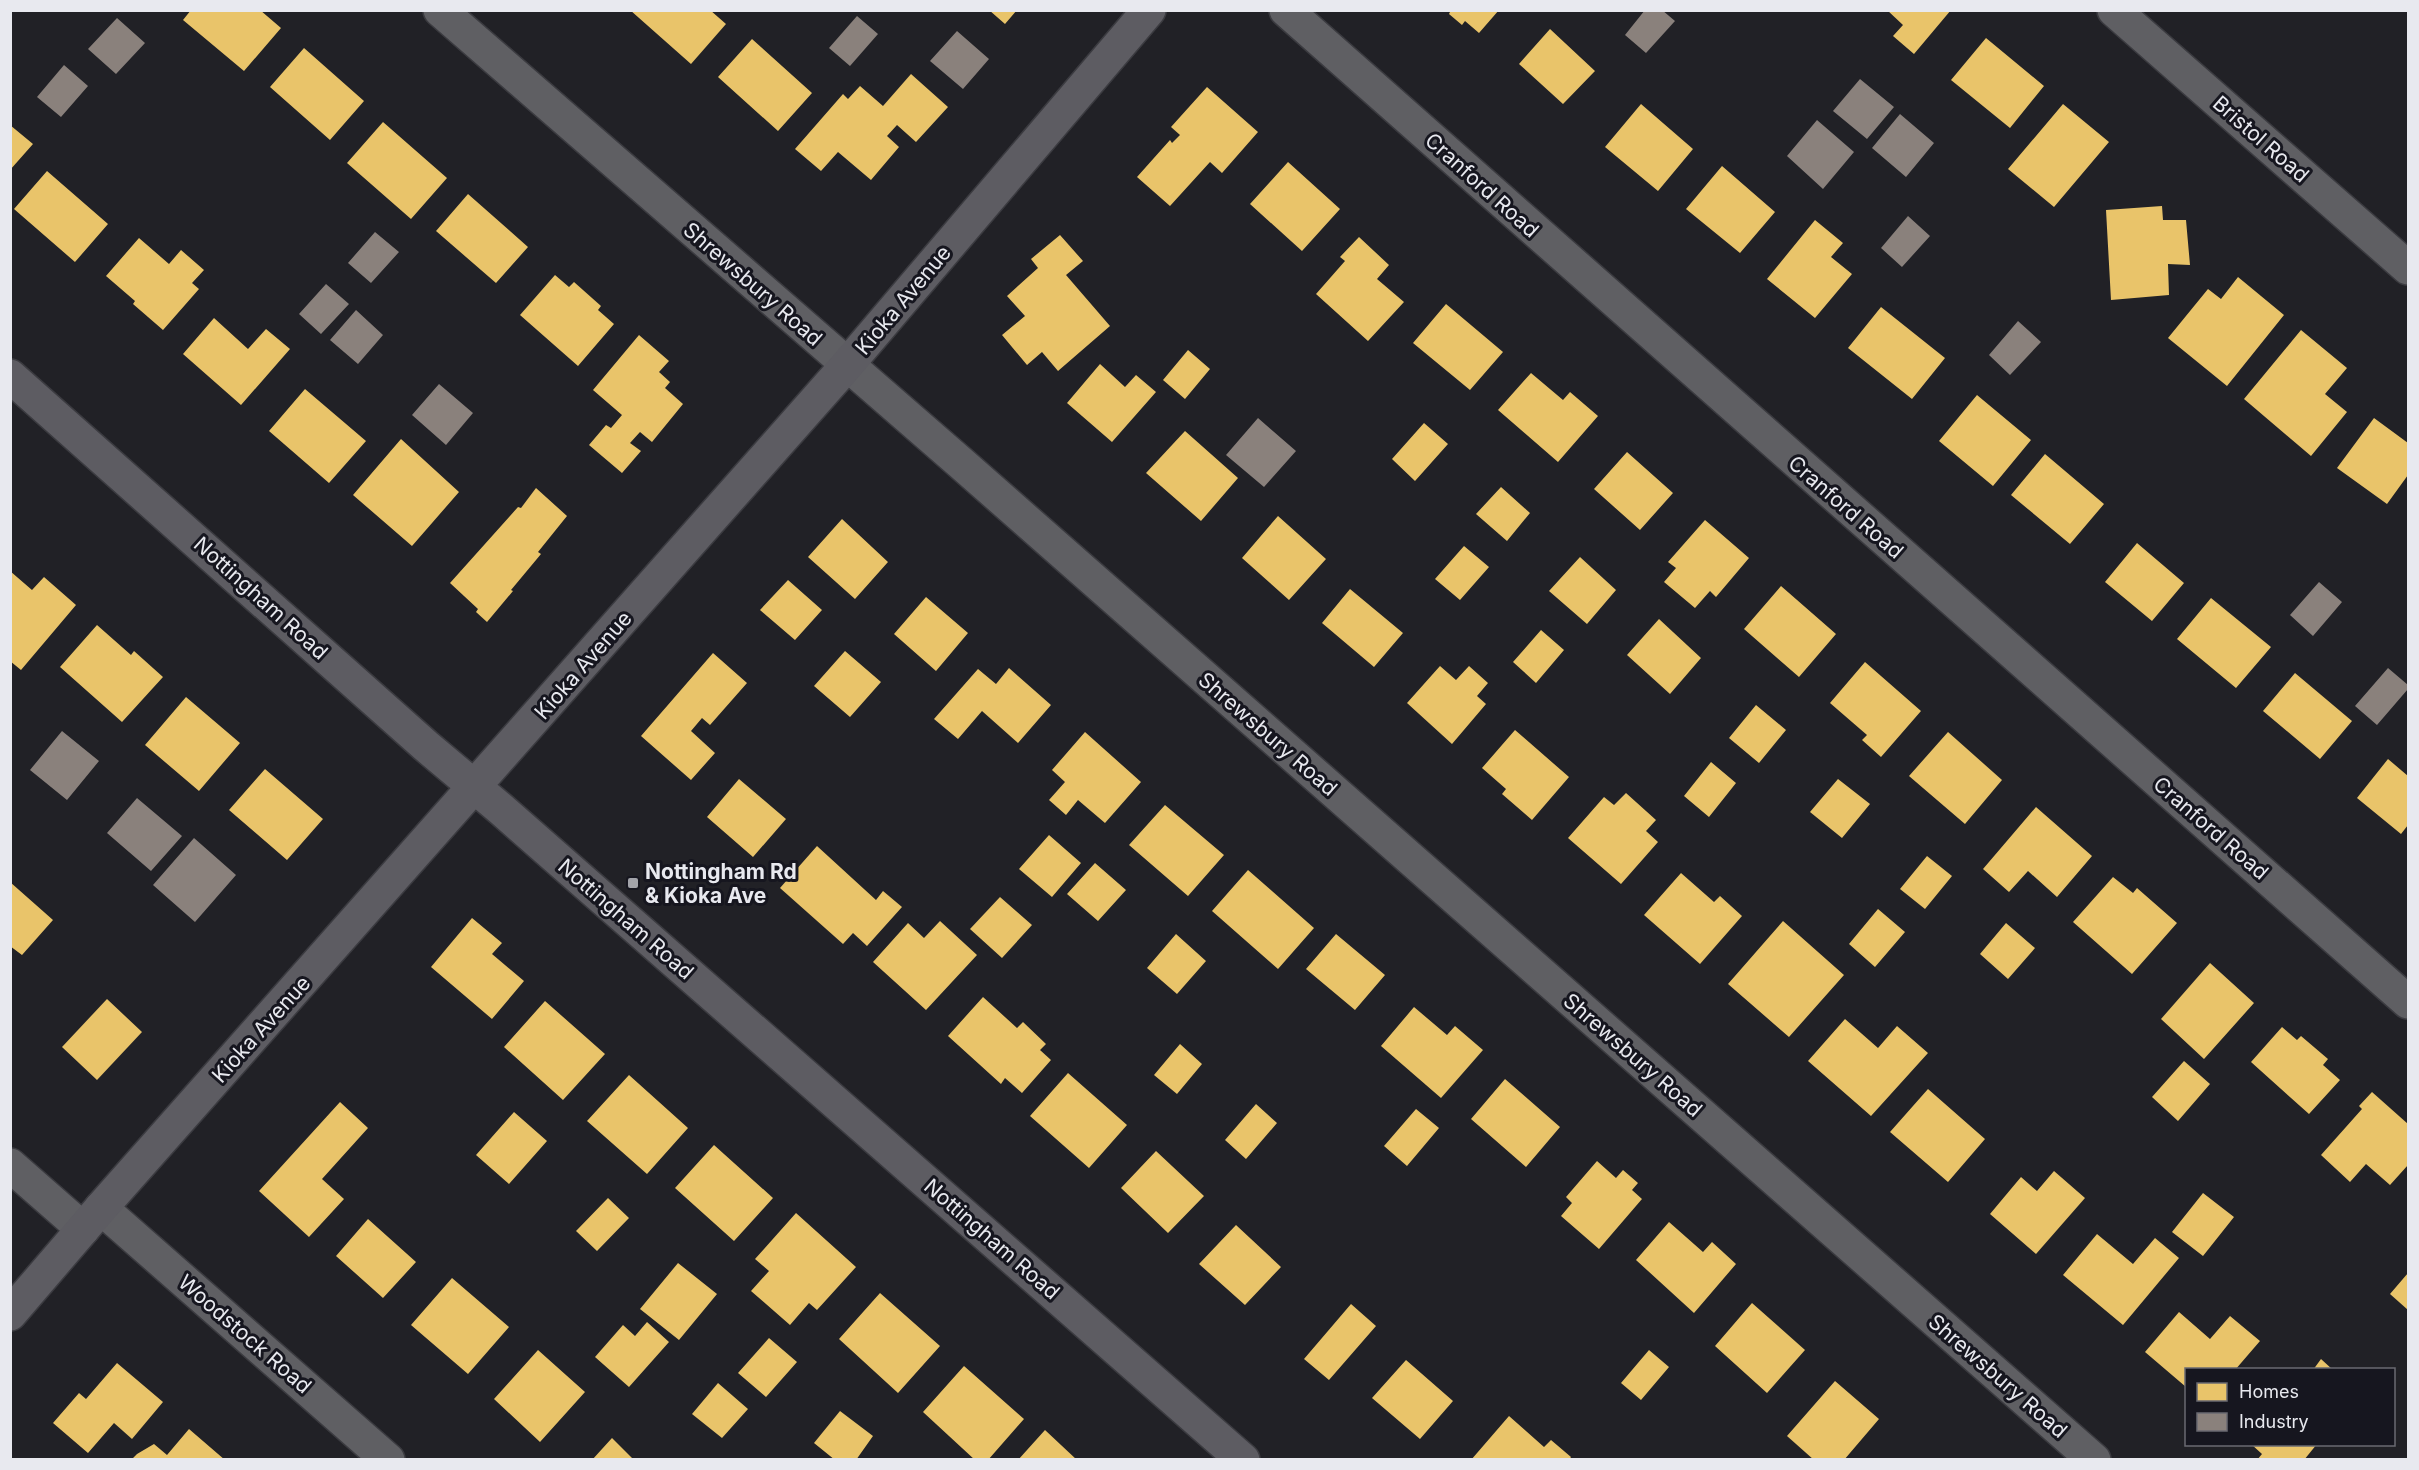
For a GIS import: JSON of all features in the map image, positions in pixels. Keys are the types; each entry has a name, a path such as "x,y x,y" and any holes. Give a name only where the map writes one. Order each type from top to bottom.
{"street":[{"name":"Shrewsbury Road","path":"440,10 962,464 2094,1460"},
{"name":"Kioka Avenue","path":"10,1314 847,365 1149,10"},
{"name":"Cranford Road","path":"1286,10 2409,1002"},
{"name":"Bristol Road","path":"2114,10 2409,268"},
{"name":"Nottingham Road","path":"10,376 408,730 476,787 1243,1460"},
{"name":"Woodstock Road","path":"10,1165 92,1219 388,1460"}],"building: Homes":[{"path":"191,10 260,10 281,28 244,71 183,20"},
{"path":"630,10 710,10 726,24 691,64"},
{"path":"989,10 1017,10 1005,24"},
{"path":"1451,10 1499,10 1479,33 1465,21 1462,25 1449,14"},
{"path":"1887,10 1951,10 1914,54 1893,36 1903,25"},
{"path":"1550,29 1595,71 1563,104 1519,64"},
{"path":"1986,38 2044,86 2010,128 1951,80"},
{"path":"752,39 812,93 778,131 718,77"},
{"path":"304,48 364,101 330,140 270,87"},
{"path":"911,74 948,107 916,142 897,125 887,136 899,147 871,180 838,152 821,171 795,149 843,94 848,99 860,86 883,106"},
{"path":"1207,87 1258,132 1222,173 1210,162 1170,206 1137,177 1170,140 1172,143 1180,135 1171,127"},
{"path":"1641,104 1693,149 1658,191 1605,147"},
{"path":"2063,104 2109,142 2054,207 2008,169"},
{"path":"383,122 447,178 411,219 347,163"},
{"path":"10,125 33,144 10,170"},
{"path":"1288,162 1340,209 1302,251 1250,204"},
{"path":"1722,166 1775,212 1740,253 1686,209"},
{"path":"47,171 108,224 75,262 14,209"},
{"path":"468,194 528,247 496,283 436,231"},
{"path":"2162,206 2163,220 2186,220 2190,265 2168,264 2169,295 2111,300 2106,210"},
{"path":"1815,220 1843,243 1831,257 1852,274 1815,318 1767,279"},
{"path":"1060,235 1083,261 1066,275 1110,326 1058,371 1042,352 1027,365 1002,335 1025,316 1007,296 1038,268 1031,259"},
{"path":"1359,237 1389,265 1377,279 1404,302 1368,341 1316,294 1345,261 1340,257"},
{"path":"139,238 169,264 181,250 204,270 192,283 199,289 163,330 106,276"},
{"path":"555,275 569,287 574,282 601,306 598,310 614,324 578,366 520,315"},
{"path":"2238,277 2284,315 2227,386 2168,338 2208,289 2221,299"},
{"path":"1446,304 1503,352 1470,390 1413,343"},
{"path":"1881,307 1945,358 1912,399 1848,348"},
{"path":"214,318 248,349 266,329 290,349 241,405 183,354"},
{"path":"2301,330 2347,368 2325,394 2347,412 2311,456 2244,399"},
{"path":"639,335 669,361 659,372 670,382 665,388 683,404 652,442 640,432 630,443 641,451 622,473 589,445 606,425 611,428 622,415 593,390"},
{"path":"1188,350 1210,369 1185,399 1163,380"},
{"path":"1100,364 1125,387 1136,375 1156,392 1112,442 1067,403"},
{"path":"1531,373 1563,400 1570,392 1598,416 1558,462 1498,410"},
{"path":"305,389 366,441 329,483 269,431"},
{"path":"1977,395 2031,440 1993,486 1939,441"},
{"path":"2374,418 2408,443 2408,475 2387,504 2337,468"},
{"path":"1424,423 1448,444 1415,481 1392,459"},
{"path":"1185,431 1238,478 1201,521 1146,473"},
{"path":"401,439 459,492 412,546 353,495"},
{"path":"1627,452 1673,493 1640,530 1594,489"},
{"path":"2045,454 2104,504 2070,544 2011,495"},
{"path":"1501,487 1530,513 1507,541 1476,514"},
{"path":"536,488 567,516 538,552 541,554 487,622 476,612 478,609 450,583 518,507 521,508"},
{"path":"1278,516 1326,559 1289,600 1242,558"},
{"path":"842,519 888,562 855,599 808,557"},
{"path":"1705,520 1749,558 1716,597 1710,591 1695,608 1664,582 1676,568 1668,562"},
{"path":"2137,543 2184,583 2152,621 2105,582"},
{"path":"1464,546 1489,567 1460,600 1435,579"},
{"path":"1580,557 1616,590 1587,624 1549,591"},
{"path":"10,571 32,590 44,577 76,605 21,670 10,661"},
{"path":"788,580 822,610 795,640 760,610"},
{"path":"1781,586 1836,634 1799,677 1744,629"},
{"path":"1350,589 1403,633 1374,667 1322,623"},
{"path":"926,597 968,633 936,671 894,634"},
{"path":"2211,598 2271,647 2236,688 2177,639"},
{"path":"1659,619 1701,658 1670,694 1627,655"},
{"path":"97,625 131,655 134,651 163,677 122,722 60,667"},
{"path":"1541,630 1564,650 1536,683 1513,662"},
{"path":"845,651 881,682 850,717 814,686"},
{"path":"713,653 747,683 710,725 702,718 691,731 715,753 691,780 641,736"},
{"path":"1865,662 1921,711 1881,757 1862,740 1867,735 1830,703"},
{"path":"1440,666 1456,680 1469,666 1488,683 1477,696 1486,704 1452,744 1407,703"},
{"path":"1009,668 1051,705 1018,743 982,711 958,739 934,719 978,669 996,684"},
{"path":"2295,673 2352,721 2320,759 2263,711"},
{"path":"186,697 240,743 199,791 145,745"},
{"path":"1756,705 1786,730 1759,763 1729,738"},
{"path":"1515,730 1569,777 1532,820 1502,794 1506,789 1482,768"},
{"path":"1085,732 1141,782 1105,823 1078,800 1066,815 1049,800 1065,782 1052,770"},
{"path":"1948,732 2002,780 1965,824 1909,776"},
{"path":"2388,759 2408,776 2408,825 2401,834 2357,798"},
{"path":"1711,762 1736,783 1709,817 1684,796"},
{"path":"265,769 323,819 287,860 229,810"},
{"path":"739,779 786,819 753,857 707,817"},
{"path":"1838,779 1870,804 1842,838 1810,812"},
{"path":"1626,793 1656,820 1646,831 1658,842 1621,884 1568,838 1604,797 1614,805"},
{"path":"1165,805 1224,855 1188,896 1129,845"},
{"path":"2036,807 2092,856 2057,897 2028,871 2009,892 1983,869"},
{"path":"1049,835 1081,863 1052,897 1019,869"},
{"path":"817,846 876,900 883,891 902,907 867,946 853,933 843,944 780,888"},
{"path":"1927,856 1952,876 1925,909 1900,889"},
{"path":"1095,863 1126,890 1098,921 1067,894"},
{"path":"1248,870 1314,928 1278,969 1212,911"},
{"path":"1681,873 1714,902 1720,896 1742,916 1700,964 1644,915"},
{"path":"2113,877 2133,893 2137,888 2177,923 2132,974 2073,922"},
{"path":"10,882 53,920 22,955 10,946"},
{"path":"1000,897 1032,925 1002,958 970,929"},
{"path":"1878,909 1905,932 1875,967 1849,944"},
{"path":"472,918 502,943 492,954 524,981 492,1019 431,967"},
{"path":"940,921 977,955 926,1010 873,962 908,923 924,938"},
{"path":"1783,921 1844,975 1789,1037 1728,984"},
{"path":"2006,923 2035,948 2008,979 1980,954"},
{"path":"1176,934 1206,961 1177,994 1147,968"},
{"path":"1336,934 1385,975 1355,1010 1306,969"},
{"path":"2210,963 2254,1003 2204,1059 2161,1019"},
{"path":"983,997 1017,1028 1023,1022 1046,1044 1040,1050 1051,1060 1022,1093 1005,1078 1001,1084 948,1036"},
{"path":"107,999 142,1032 97,1080 62,1047"},
{"path":"545,1001 605,1054 563,1100 504,1047"},
{"path":"1414,1007 1447,1035 1455,1026 1483,1050 1441,1098 1381,1046"},
{"path":"1845,1019 1878,1048 1897,1026 1928,1053 1871,1116 1808,1061"},
{"path":"2282,1027 2297,1040 2301,1036 2328,1059 2323,1065 2340,1080 2309,1114 2251,1062"},
{"path":"1180,1044 1202,1064 1177,1094 1154,1075"},
{"path":"2184,1061 2210,1084 2178,1121 2152,1097"},
{"path":"1068,1073 1127,1125 1089,1168 1030,1116"},
{"path":"629,1075 688,1128 647,1174 587,1121"},
{"path":"1505,1079 1560,1127 1526,1167 1471,1119"},
{"path":"1928,1089 1985,1139 1948,1182 1890,1132"},
{"path":"2372,1092 2408,1124 2408,1165 2390,1185 2366,1164 2350,1182 2321,1155 2362,1109 2359,1106"},
{"path":"340,1102 368,1128 322,1179 344,1199 309,1237 259,1191"},
{"path":"1256,1104 1277,1123 1246,1159 1225,1140"},
{"path":"1416,1109 1439,1128 1407,1166 1384,1146"},
{"path":"514,1112 547,1141 509,1184 476,1155"},
{"path":"714,1145 773,1198 734,1241 675,1188"},
{"path":"1156,1151 1204,1196 1168,1233 1121,1188"},
{"path":"1597,1161 1616,1178 1623,1170 1638,1183 1632,1190 1642,1199 1599,1249 1561,1216 1572,1203 1566,1197"},
{"path":"2054,1171 2085,1198 2036,1254 1990,1214 2021,1177 2037,1191"},
{"path":"2203,1193 2234,1217 2203,1256 2172,1232"},
{"path":"608,1198 629,1218 597,1251 576,1231"},
{"path":"796,1213 856,1267 817,1310 809,1303 790,1325 751,1291 769,1271 755,1259"},
{"path":"368,1219 416,1262 383,1298 336,1256"},
{"path":"1669,1222 1703,1252 1712,1242 1736,1264 1694,1313 1636,1260"},
{"path":"1236,1225 1281,1267 1245,1305 1199,1264"},
{"path":"2097,1234 2133,1264 2155,1238 2179,1258 2123,1325 2063,1275"},
{"path":"678,1263 717,1294 679,1340 640,1309"},
{"path":"2408,1273 2408,1310 2390,1294"},
{"path":"452,1278 509,1327 468,1374 411,1325"},
{"path":"880,1293 940,1346 898,1393 839,1339"},
{"path":"1752,1303 1805,1350 1767,1393 1715,1346"},
{"path":"1351,1304 1376,1326 1329,1380 1304,1359"},
{"path":"2179,1312 2210,1339 2230,1316 2260,1341 2237,1368 2185,1368 2185,1386 2145,1352"},
{"path":"647,1322 669,1342 629,1387 595,1357 623,1325 635,1336"},
{"path":"769,1338 797,1362 766,1397 738,1373"},
{"path":"538,1350 585,1392 540,1442 494,1399"},
{"path":"1649,1350 1669,1367 1641,1400 1621,1383"},
{"path":"2321,1359 2331,1368 2314,1368"},
{"path":"1406,1360 1453,1401 1420,1439 1372,1398"},
{"path":"117,1363 163,1402 132,1439 114,1423 88,1453 53,1423 79,1393 86,1399"},
{"path":"964,1366 1024,1419 988,1460 975,1460 923,1412"},
{"path":"1835,1381 1879,1419 1844,1460 1814,1460 1787,1436"},
{"path":"718,1383 748,1409 722,1438 692,1414"},
{"path":"840,1411 873,1436 856,1460 835,1460 814,1443"},
{"path":"1509,1416 1544,1447 1551,1440 1571,1457 1569,1460 1471,1460"},
{"path":"189,1429 225,1460 131,1460 154,1444 167,1455"},
{"path":"1045,1430 1077,1460 1018,1460"},
{"path":"612,1438 634,1460 592,1460"},
{"path":"2253,1446 2315,1446 2304,1460 2257,1460 2262,1454"}],"building: Industry":[{"path":"1645,10 1662,10 1675,21 1646,53 1625,35"},
{"path":"857,16 878,34 850,66 829,48"},
{"path":"117,18 145,43 116,74 88,49"},
{"path":"957,31 989,59 963,89 930,61"},
{"path":"64,65 88,86 61,117 37,97"},
{"path":"1860,79 1894,107 1867,139 1833,111"},
{"path":"1900,114 1934,143 1906,177 1872,148"},
{"path":"1817,120 1854,152 1823,189 1787,156"},
{"path":"1908,216 1930,236 1902,267 1881,248"},
{"path":"375,232 399,252 371,283 348,263"},
{"path":"326,284 349,304 321,334 299,314"},
{"path":"356,310 383,335 358,364 330,340"},
{"path":"2018,321 2041,342 2010,375 1989,355"},
{"path":"439,384 473,413 446,445 412,415"},
{"path":"1258,418 1296,451 1264,487 1226,455"},
{"path":"2319,582 2342,602 2313,636 2290,615"},
{"path":"2388,668 2408,685 2408,689 2377,725 2355,706"},
{"path":"62,731 99,761 67,800 30,770"},
{"path":"137,798 182,836 151,871 107,833"},
{"path":"194,838 236,875 195,922 153,885"}],"place":[{"name":"Nottingham Rd & Kioka Ave","path":"633,883"}]}
